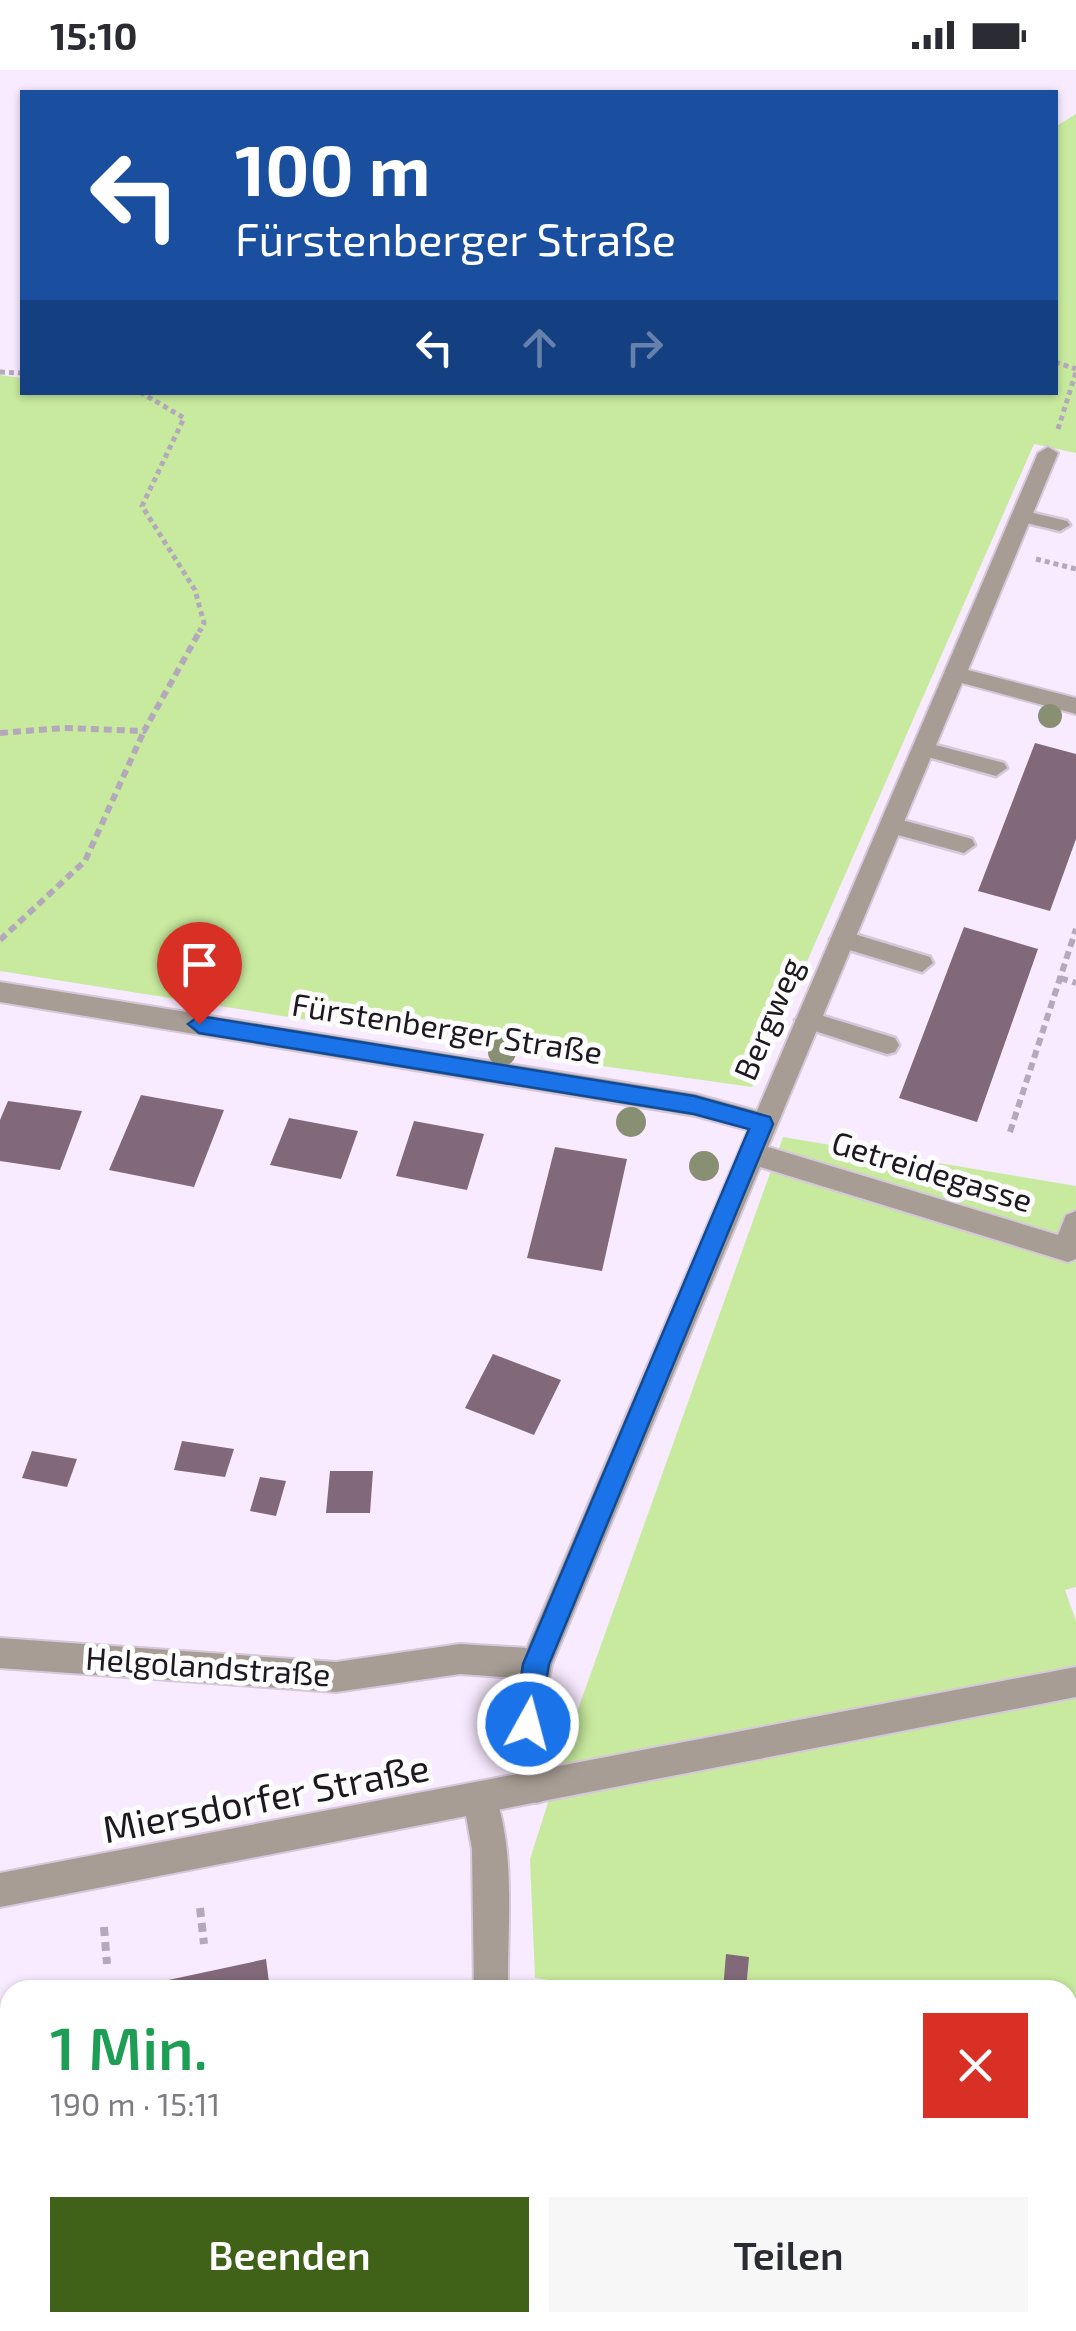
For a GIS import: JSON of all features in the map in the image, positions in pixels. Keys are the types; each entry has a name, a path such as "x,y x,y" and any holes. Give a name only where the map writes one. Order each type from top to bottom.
{"street":[{"name":"Bergweg","path":"536,1788 526,1715 536,1664 1048,453"},
{"path":"955,674 1076,706"},
{"name":"Fürstenberger Straße","path":"0,992 694,1105 762,1124"},
{"name":"Getreidegasse","path":"750,1153 1068,1250 1076,1223"},
{"name":"Helgolandstraße","path":"0,1653 336,1677 460,1659 536,1664"},
{"name":"Miersdorfer Straße","path":"0,1890 1076,1682"},
{"path":"480,1799 490,1849 491,1980"}],"lane":[{"path":"1021,516 1060,525"},
{"path":"924,749 996,768"},
{"path":"891,825 964,845"},
{"path":"841,940 922,963"},
{"path":"807,1020 887,1045"}],"path":[{"path":"1048,453 1076,370"},
{"path":"0,940 86,861 144,731 204,623 194,590 142,506 184,418 145,395"},
{"path":"1067,406 1070,420"},
{"path":"1030,558 1076,569"},
{"path":"0,733 64,728 144,731"},
{"path":"1010,1132 1076,929"},
{"path":"1060,978 1076,983"},
{"path":"200,1908 204,1944"},
{"path":"104,1926 106,1964"}],"green space":[{"path":"1076,114 1076,453 1034,444 752,1087 0,971 0,375 20,378 20,395 1058,395 1058,125"},
{"path":"783,1137 1076,1186 1076,1587 1065,1590 1076,1621 1076,1980 535,1978 530,1859 577,1712"}],"building":[{"path":"1035,743 1076,754 1076,839 1050,911 978,891"},
{"path":"964,927 1038,949 977,1122 899,1098"},
{"path":"141,1095 224,1110 194,1187 109,1170"},
{"path":"8,1101 82,1111 60,1170 0,1161 0,1120"},
{"path":"289,1118 358,1131 341,1179 270,1165"},
{"path":"414,1121 484,1134 467,1190 396,1176"},
{"path":"555,1147 627,1159 602,1271 527,1258"},
{"path":"493,1354 561,1380 534,1435 465,1408"},
{"path":"182,1441 234,1449 225,1477 174,1470"},
{"path":"32,1451 77,1459 67,1487 22,1478"},
{"path":"330,1471 373,1471 370,1513 326,1513"},
{"path":"260,1477 286,1481 276,1516 250,1511"},
{"path":"726,1954 749,1957 747,1980 724,1980"},
{"path":"266,1959 269,1980 168,1980"}],"route":[{"path":"199,1024 694,1105 762,1124 536,1664 526,1715 528,1724"}]}
